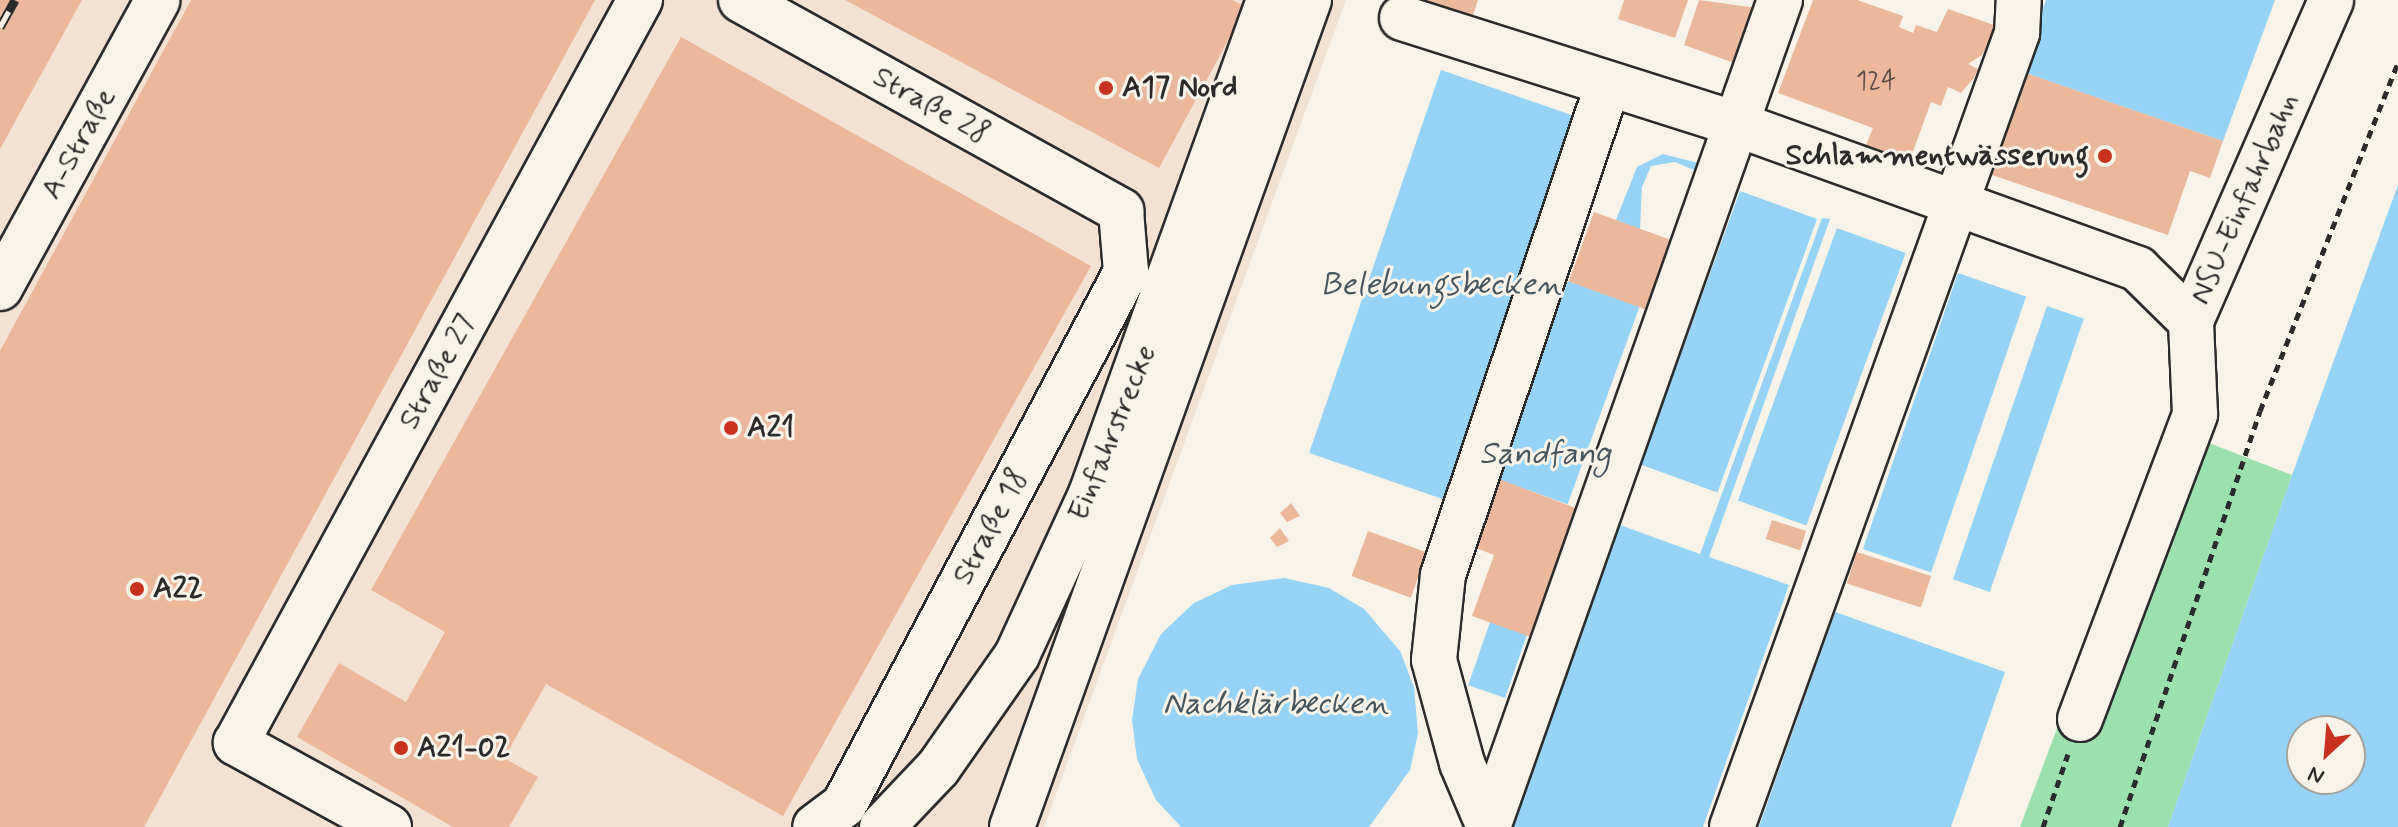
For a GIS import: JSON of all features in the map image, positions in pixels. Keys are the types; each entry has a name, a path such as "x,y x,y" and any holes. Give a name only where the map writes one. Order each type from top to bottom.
{"street":[{"name":"A-Straße","path":"0,288 158,0"},
{"name":"Straße 27","path":"389,827 236,743 640,0"},
{"name":"Straße 28","path":"741,0 1121,211"},
{"name":"Einfahrstrecke","path":"882,827 938,768 1017,655 1091,494 1269,0"},
{"name":"Einfahrstrecke","path":"1012,827 1309,0"},
{"path":"1488,827 1780,0"},
{"path":"1732,827 2017,33 2019,0"},
{"name":"NSU-Einfahrbahn","path":"2080,719 2195,414 2191,321 2331,0"},
{"path":"1402,18 1736,124 2138,269 2191,321"},
{"path":"1488,827 1462,763 1434,660 1443,575 1608,84"},
{"name":"Straße 18","path":"815,827 844,805 1126,272 1121,211"},
{"path":"921,827 938,768"}],"path":[{"path":"2120,827 2260,411 2398,62"},
{"path":"2043,827 2080,719"}],"shaded area":[{"path":"0,0 1346,0 1044,827 0,827"}],"green space":[{"path":"2170,428 2292,475 2168,827 2020,827"}],"water":[{"path":"2046,0 2275,0 2223,141 2020,71"},
{"name":"Belebungsbecken","path":"1441,70 1575,116 1443,499 1309,453"},
{"path":"1663,154 1702,164 1699,172 1675,162 1651,166 1642,187 1640,229 1616,220 1637,167"},
{"path":"2398,185 2398,827 2168,827 2292,475"},
{"path":"1740,191 1817,219 1718,492 1640,464"},
{"path":"1822,218 1830,219 1709,557 1789,585 1703,827 1513,827 1620,525 1700,554"},
{"path":"1837,228 1906,253 1806,525 1738,501"},
{"path":"1958,273 2026,296 1931,573 1863,549"},
{"name":"Sandfang","path":"1568,281 1639,307 1568,504 1496,478"},
{"path":"2047,306 2084,319 1990,592 1953,579"},
{"name":"Nachklärbecken","path":"1284,578 1329,588 1364,609 1400,651 1414,687 1418,733 1410,770 1369,827 1181,827 1156,800 1137,759 1132,720 1138,679 1161,634 1194,603 1232,585"},
{"path":"1835,612 2005,672 1951,827 1759,827"},
{"path":"1490,622 1527,635 1505,698 1468,685"}],"building":[{"path":"0,0 82,0 0,149"},
{"name":"A22","path":"191,0 595,0 144,827 0,827 0,351"},
{"name":"A17 Nord","path":"845,0 1232,0 1246,7 1159,168"},
{"path":"1412,0 1478,0 1471,21"},
{"path":"1624,0 1688,0 1675,38 1618,19"},
{"path":"1699,0 1757,8 1737,64 1684,45"},
{"path":"1813,0 1857,0 1903,16 1899,27 1913,33 1916,25 1937,32 1948,9 1997,26 1982,55 1968,64 1978,69 1961,93 1948,87 1941,106 1931,102 1910,160 1866,145 1873,128 1778,93"},
{"name":"A21","path":"681,37 1091,266 783,816 546,684 504,758 538,777 509,827 453,827 297,737 339,663 406,702 445,632 371,590"},
{"name":"Schlammentwässerung","path":"2020,71 2223,141 2210,178 2190,171 2168,235 1986,173"},
{"path":"1594,212 1679,243 1653,312 1569,282"},
{"path":"1494,477 1581,510 1534,638 1472,616 1494,555 1468,545"},
{"path":"1291,503 1300,516 1287,522 1280,513"},
{"path":"1772,520 1806,531 1800,550 1766,539"},
{"path":"1280,528 1289,541 1277,547 1270,538"},
{"path":"1368,531 1427,553 1411,598 1352,576"},
{"path":"1857,552 1931,576 1921,607 1847,583"}],"railway":[{"path":"0,27 15,0"}],"place":[{"name":"A17 Nord","path":"1106,88"},
{"name":"Schlammentwässerung","path":"2105,156"},
{"name":"A21","path":"731,428"},
{"name":"A22","path":"137,589"},
{"name":"A21-02","path":"401,748"}]}
